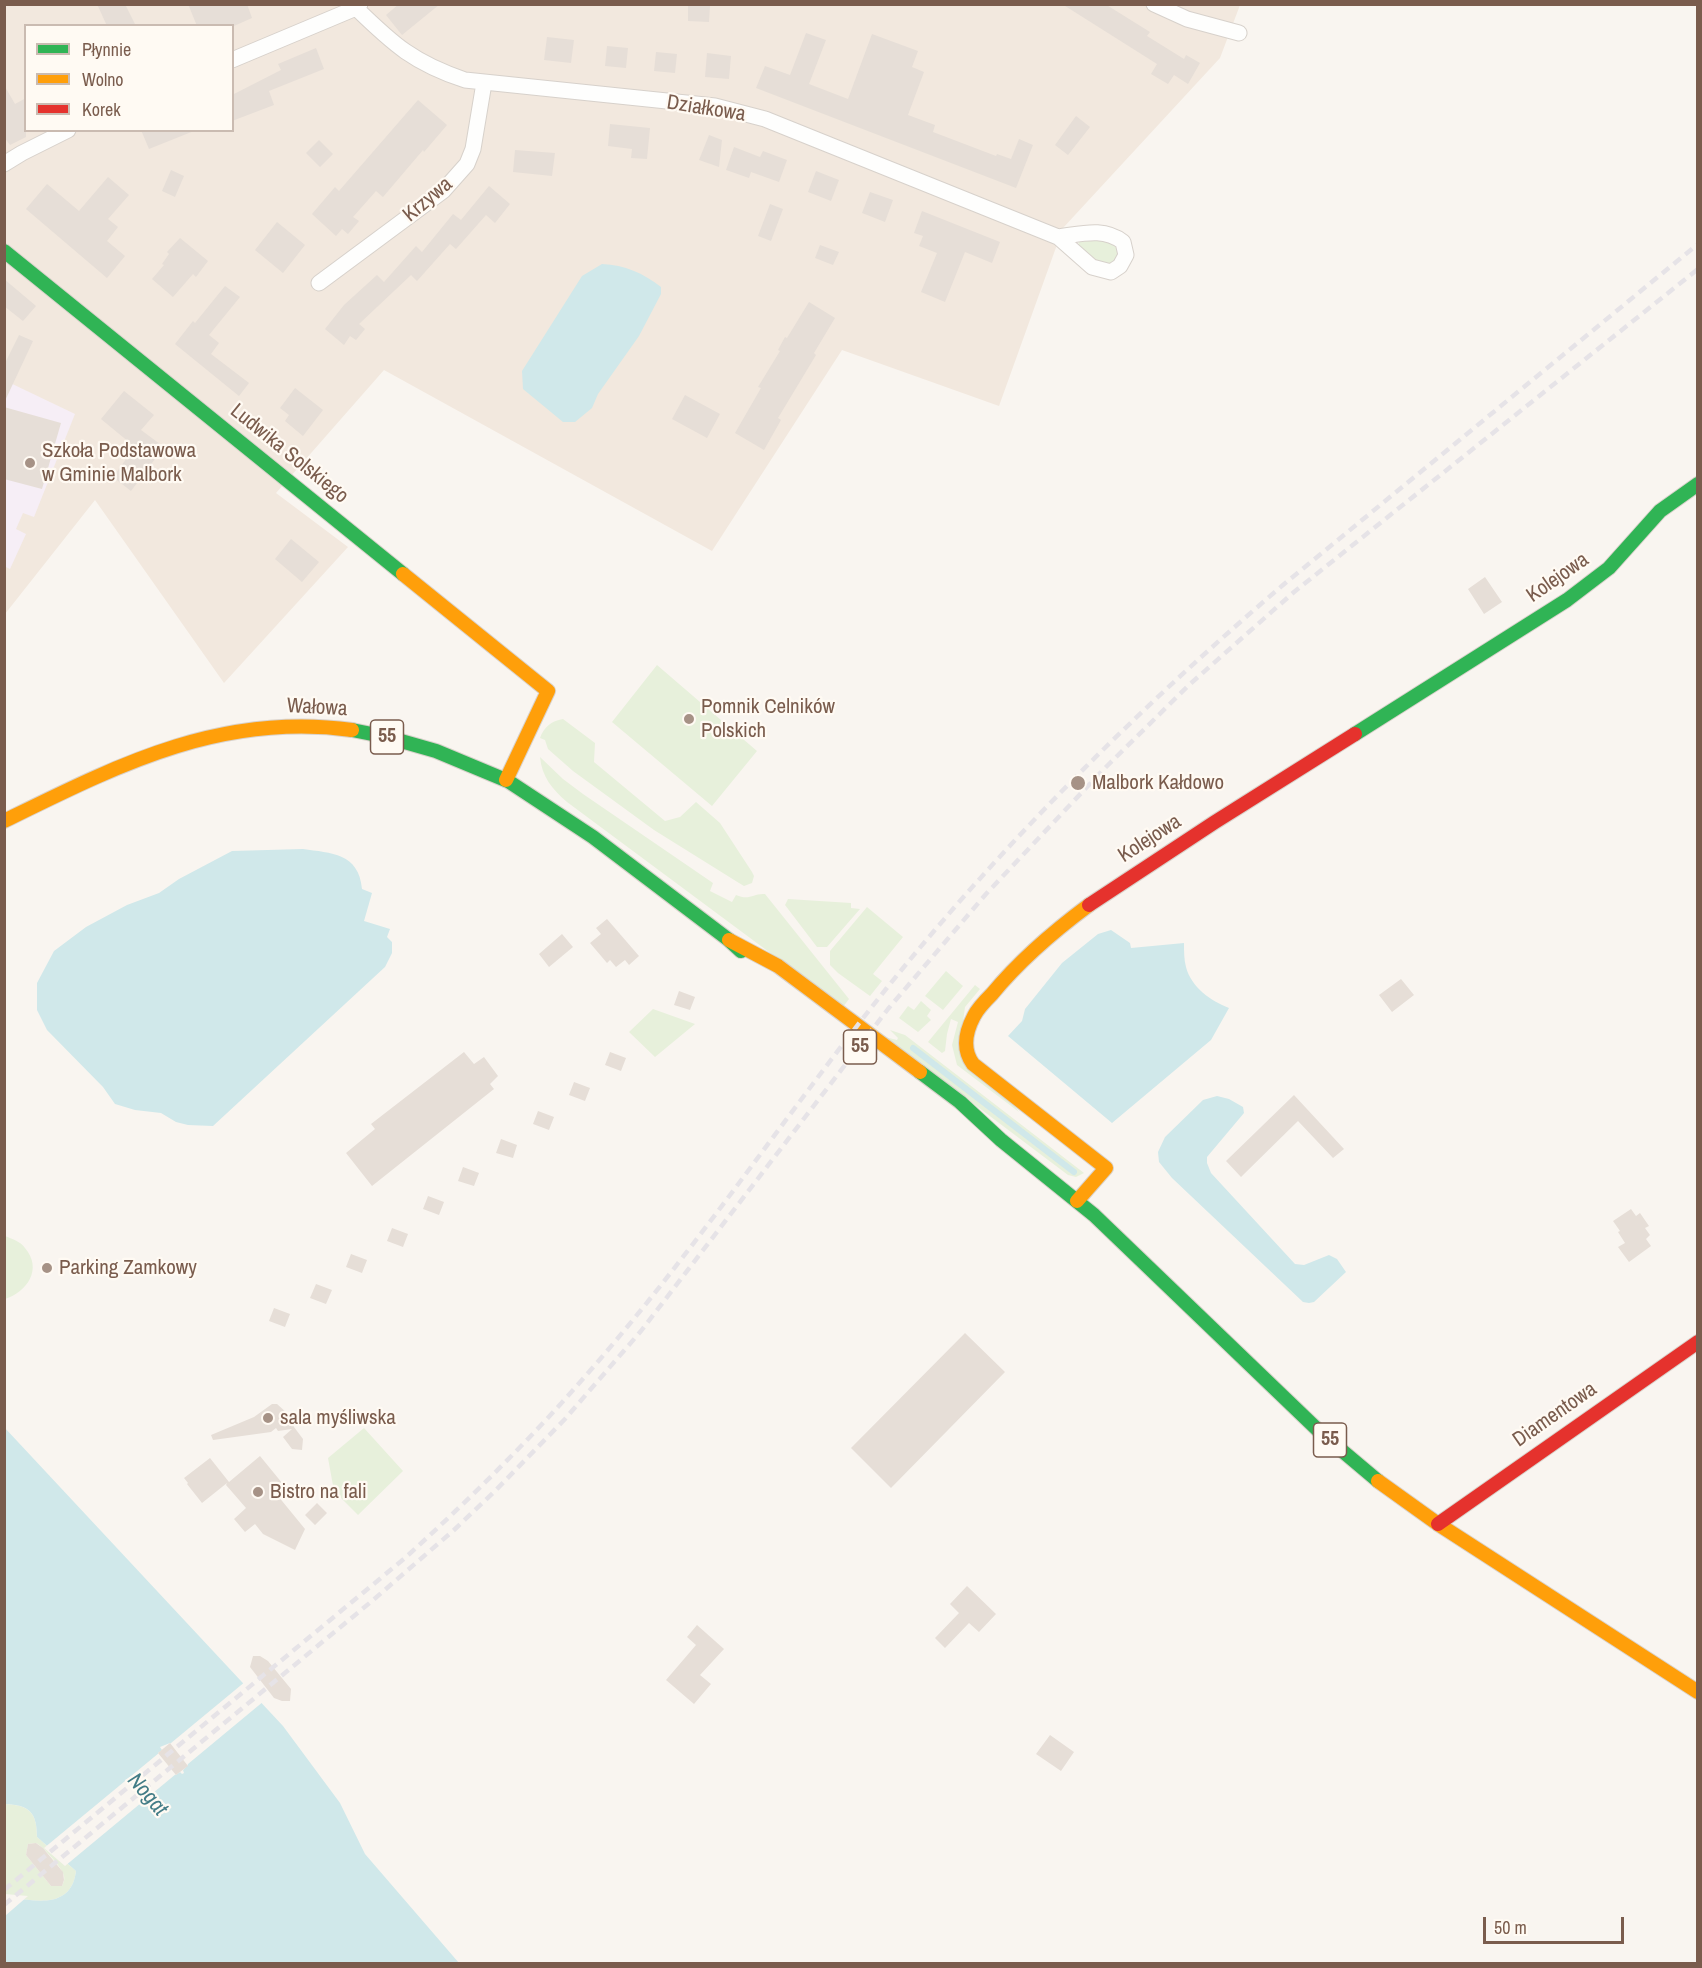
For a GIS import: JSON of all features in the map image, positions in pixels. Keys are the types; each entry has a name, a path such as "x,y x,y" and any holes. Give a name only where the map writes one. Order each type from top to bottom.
{"street":[{"path":"1154,4 1187,19 1239,33"},
{"path":"234,59 358,6"},
{"name":"Działkowa","path":"358,6 388,39 409,56 437,71 484,83 715,106 765,119 1058,237"},
{"name":"Krzywa","path":"319,283 443,191 467,164 473,149 484,83"},
{"path":"4,164 64,132"},
{"name":"Ludwika Solskiego","path":"4,251 548,691 506,780"},
{"name":"Kolejowa","path":"1077,1201 1106,1168 974,1065 968,1057 967,1035 975,1014 986,1000 1056,928 1215,822 1567,600 1608,568 1660,511 1698,484"},
{"name":"Wałowa","path":"4,821 126,763 156,752 219,736 284,726 332,728 384,736 442,752 506,780 562,815 729,940"},
{"name":"55","path":"729,940 770,978"},
{"name":"55","path":"729,940 778,966 960,1102 1001,1140 1077,1201 1123,1242 1321,1433 1374,1478 1438,1524 1698,1692"},
{"name":"55","path":"953,1114 1001,1140"},
{"name":"Diamentowa","path":"1438,1524 1698,1342"}],"shaded area":[{"path":"5,5 1240,5 1220,58 1063,228 999,406 842,350 712,551 384,370 276,493 348,547 224,683 95,500 5,614"},
{"name":"Szkoła Podstawowa w Gminie Malbork","path":"4,380 75,414 34,517 23,513 16,529 26,534 10,569 4,566"}],"green space":[{"path":"1109,239 1119,252 1114,265 1098,263 1078,246 1079,242"},
{"path":"657,665 757,751 712,806 612,722"},
{"path":"563,719 595,743 594,762 665,821 680,817 696,802 720,823 752,872 754,876 752,883 744,886 654,830 573,771 548,749 545,740 540,738 548,725"},
{"path":"540,757 583,794 713,883 710,891 732,902 736,895 748,897 765,894 849,999 843,1007 567,802 549,782 543,771"},
{"path":"788,899 851,903 851,908 860,909 827,947 817,947 785,905"},
{"path":"867,907 903,937 873,974 882,981 870,996 830,965 830,951"},
{"path":"946,971 963,986 943,1010 925,996"},
{"path":"975,985 980,989 965,1007 961,1036 1019,1112 957,1065 952,1045 958,1022 951,1019 945,1051 942,1053 928,1042"},
{"path":"921,1001 931,1010 927,1016 931,1020 918,1032 899,1018 908,1006 914,1010"},
{"path":"653,1009 695,1024 655,1057 629,1032"},
{"path":"890,1030 905,1035 1084,1173 1076,1177 1068,1175 885,1037 897,1040 898,1038"},
{"path":"5,1236 16,1240 23,1246 33,1264 30,1279 26,1285 13,1296 5,1299"},
{"path":"364,1428 403,1471 358,1515 334,1491 328,1458"},
{"path":"4,1804 20,1806 30,1812 37,1828 37,1837 76,1871 73,1884 59,1898 38,1901 5,1897","holes":["28,1844 39,1845 63,1873 62,1886 51,1886 26,1855"]}],"water":[{"path":"602,264 626,268 640,274 661,287 661,294 639,336 598,394 592,408 575,422 563,422 523,389 522,371 582,276"},
{"path":"303,849 342,857 355,868 360,877 362,889 372,893 364,921 390,929 387,937 392,942 392,953 385,967 213,1126 188,1125 176,1122 161,1113 135,1110 115,1104 103,1087 47,1030 37,1010 37,983 54,951 86,927 127,905 159,893 179,879 232,851"},
{"path":"1111,930 1130,943 1131,948 1184,943 1185,964 1192,981 1209,997 1229,1008 1211,1040 1112,1123 1008,1036 1022,1021 1025,1009 1062,963 1098,934"},
{"path":"1217,1096 1229,1099 1243,1107 1244,1113 1207,1157 1211,1173 1295,1264 1304,1265 1329,1255 1337,1259 1346,1272 1314,1302 1303,1302 1172,1178 1159,1162 1158,1152 1165,1137 1203,1100"},
{"name":"Nogat","path":"4,1427 283,1726 340,1803 365,1854 459,1963 5,1963 5,1897 38,1901 59,1898 73,1884 76,1871 37,1837 35,1821 26,1808 5,1804","holes":["170,1743 188,1765 183,1770 184,1773 180,1772 176,1775 158,1753 162,1750 160,1747"]}],"pier":[{"path":"246,1681 264,1701 65,1866 44,1848"},
{"path":"5,1894 28,1896 5,1916"}],"building":[{"path":"97,4 125,4 135,24 106,24"},
{"path":"188,4 247,4 252,18 234,26 234,24 196,24"},
{"path":"399,4 440,4 402,35 386,15"},
{"path":"1062,4 1105,4 1150,32 1147,36 1184,59 1186,55 1200,63 1188,84 1174,75 1168,84 1151,74 1157,64"},
{"path":"688,5 710,6 709,22 688,21"},
{"path":"806,33 826,40 809,84 848,99 872,34 918,51 912,67 924,72 908,115 935,125 933,132 996,156 997,154 1011,159 1019,139 1033,145 1016,188 756,88 765,66 790,75"},
{"path":"547,37 574,40 571,63 544,60"},
{"path":"607,46 628,48 626,68 605,66"},
{"path":"316,48 324,69 269,91 274,105 234,120 234,94 281,70 278,64"},
{"path":"656,52 677,54 675,73 654,71"},
{"path":"707,53 731,56 729,79 705,77"},
{"path":"4,85 15,104 24,99 26,137 10,145 4,137"},
{"path":"418,100 447,125 383,197 376,191 353,217 359,221 348,234 342,229 336,236 312,214 335,187 339,191"},
{"path":"1076,116 1090,127 1068,155 1055,145"},
{"path":"610,124 650,128 647,159 631,158 632,149 608,146"},
{"path":"142,132 192,132 149,149"},
{"path":"709,135 722,140 719,167 699,160"},
{"path":"319,140 333,154 320,167 306,153"},
{"path":"734,147 760,157 763,151 787,160 779,182 751,172 749,178 726,170"},
{"path":"515,150 555,153 552,176 513,172"},
{"path":"171,170 184,176 175,197 162,191"},
{"path":"816,171 839,180 831,201 808,192"},
{"path":"108,177 129,195 108,219 118,227 107,241 125,256 107,278 26,209 47,184 79,211"},
{"path":"489,186 510,204 495,223 486,215 456,249 450,244 417,281 411,275 359,324 365,329 356,340 350,336 344,345 325,329 344,305 377,275 384,282 416,246 422,252 453,214 461,220"},
{"path":"870,192 893,200 885,222 862,213"},
{"path":"770,204 783,209 771,241 758,236"},
{"path":"922,211 1000,242 992,263 965,252 945,302 921,292 937,253 919,246 923,236 914,233"},
{"path":"277,222 305,245 283,273 255,250"},
{"path":"180,238 208,261 196,277 193,274 173,297 152,279 164,265 162,264 169,254 167,252"},
{"path":"820,245 839,252 833,265 815,258"},
{"path":"4,279 36,306 23,321 4,306"},
{"path":"225,286 240,297 209,335 219,343 211,354 249,383 239,396 175,344"},
{"path":"809,302 835,318 814,353 816,355 778,418 781,420 764,450 735,433 761,388 758,387 780,351 778,350 785,337 787,338"},
{"path":"19,335 33,341 4,403 4,365"},
{"path":"295,388 323,410 303,436 285,421 289,415 280,408"},
{"path":"124,391 154,415 141,430 164,447 131,491 113,477 135,447 101,419"},
{"path":"685,395 720,414 707,438 672,419"},
{"path":"4,407 61,423 42,489 4,479"},
{"path":"291,539 319,562 302,582 275,559"},
{"path":"1485,577 1502,602 1484,614 1468,589"},
{"path":"607,919 639,956 629,965 625,960 616,967 610,960 607,963 590,943 601,934 596,928"},
{"path":"562,934 573,947 549,967 539,954"},
{"path":"1401,979 1414,995 1392,1012 1379,995"},
{"path":"679,991 695,997 690,1010 674,1005"},
{"path":"464,1052 474,1064 484,1057 498,1076 490,1084 494,1089 372,1186 346,1153 375,1129 371,1124"},
{"path":"610,1052 626,1058 621,1071 605,1065"},
{"path":"574,1082 590,1088 585,1101 569,1095"},
{"path":"1294,1095 1344,1149 1333,1158 1298,1121 1241,1177 1226,1161"},
{"path":"538,1111 554,1117 549,1130 533,1124"},
{"path":"501,1139 517,1145 513,1158 496,1153"},
{"path":"463,1167 479,1173 474,1186 458,1181"},
{"path":"428,1196 444,1202 439,1215 423,1209"},
{"path":"1631,1209 1636,1216 1640,1213 1649,1226 1645,1228 1650,1235 1646,1239 1651,1246 1629,1262 1618,1247 1625,1243 1613,1221"},
{"path":"392,1228 408,1234 403,1247 387,1241"},
{"path":"351,1254 367,1260 362,1273 346,1267"},
{"path":"316,1284 332,1290 326,1304 310,1298"},
{"path":"274,1308 290,1314 285,1327 269,1321"},
{"path":"965,1333 1005,1372 891,1488 851,1448"},
{"path":"272,1404 277,1404 287,1413 285,1415 303,1439 302,1450 292,1449 283,1437 292,1429 278,1431 276,1428 271,1432 213,1440 211,1435 254,1417"},
{"name":"Bistro na fali","path":"260,1456 287,1489 278,1496 305,1529 295,1550 263,1534 255,1524 245,1532 234,1519 246,1508 226,1485 227,1483 202,1503 184,1478 210,1458 229,1482"},
{"path":"317,1503 327,1513 315,1525 305,1515"},
{"path":"967,1586 996,1614 979,1632 969,1623 945,1648 935,1638 959,1613 950,1604"},
{"path":"697,1625 724,1649 700,1675 711,1684 694,1704 666,1680 696,1645 687,1637"},
{"path":"253,1656 260,1656 268,1661 291,1689 290,1701 274,1698 250,1667"},
{"path":"1050,1735 1074,1752 1061,1771 1036,1754"},
{"path":"170,1743 188,1766 176,1775 158,1753"},
{"path":"36,1843 63,1872 62,1886 51,1886 26,1855 28,1844"}],"waterway":[{"path":"913,1048 1074,1172"}],"railway":[{"path":"4,1890 405,1558 527,1440 573,1391 670,1273 849,1036 931,934 1026,829 1125,728 1283,585 1698,244"},
{"path":"4,1905 372,1601 454,1530 565,1419 641,1331 888,1009 986,894 1103,770 1189,685 1294,592 1698,269"}],"traffic: fast":[{"path":"4,251 403,574"},
{"path":"1355,734 1567,600 1609,568 1660,511 1698,484"},
{"path":"352,730 436,751 508,781 593,837 741,951"},
{"path":"920,1072 960,1102 1001,1140 1094,1215 1321,1433 1378,1481"}],"traffic: slow":[{"path":"403,574 548,691 506,780"},
{"path":"4,821 130,763 214,736 258,729 304,726 352,730"},
{"path":"1077,1201 1106,1168 973,1064 967,1052 966,1040 969,1028 982,1004 1038,946 1089,905"},
{"path":"729,940 778,966 920,1072"},
{"path":"1378,1481 1438,1524 1698,1692"}],"traffic: jam":[{"path":"1089,905 1355,734"},
{"path":"1438,1524 1698,1342"}],"place":[{"name":"Szkoła Podstawowa w Gminie Malbork","path":"30,463"},
{"name":"Pomnik Celników Polskich","path":"689,719"},
{"name":"Malbork Kałdowo","path":"1078,783"},
{"name":"Parking Zamkowy","path":"47,1268"},
{"name":"sala myśliwska","path":"268,1418"},
{"name":"Bistro na fali","path":"258,1492"}]}
